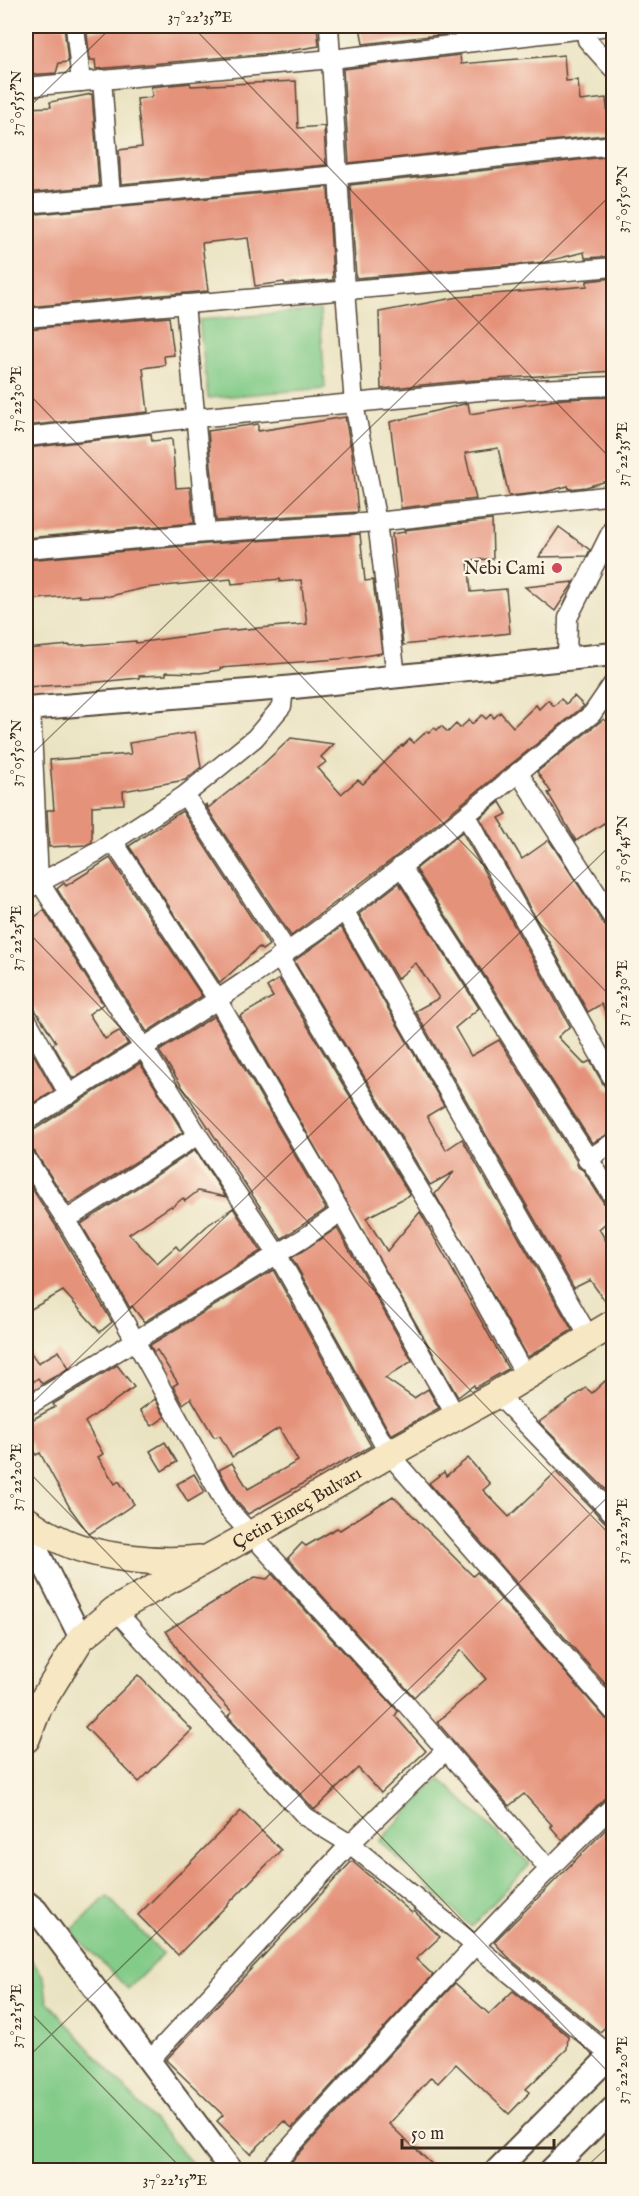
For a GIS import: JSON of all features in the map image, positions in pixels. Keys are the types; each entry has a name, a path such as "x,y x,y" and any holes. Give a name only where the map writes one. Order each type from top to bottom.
{"main road":[{"name":"Çetin Emeç Bulvarı","path":"26,1739 38,1708 81,1638 115,1610 497,1394 614,1323"},
{"path":"26,1520 59,1540 96,1552 156,1561 178,1562 210,1558"}],"street":[{"path":"75,26 81,82"},
{"path":"329,26 354,404 377,522 396,676"},
{"path":"26,87 332,59 609,26"},
{"path":"585,28 587,40 614,70"},
{"path":"102,79 111,196"},
{"path":"26,204 614,146"},
{"path":"26,318 614,267"},
{"path":"185,304 206,533"},
{"path":"26,437 480,391 614,386"},
{"path":"26,549 206,533 377,522 614,495"},
{"path":"567,659 568,618 614,526"},
{"path":"614,654 284,688 28,709 30,884 143,1049 277,1254 389,1454 614,1712"},
{"path":"26,1121 143,1049 344,910 466,816 592,714 614,682"},
{"path":"30,884 97,852 185,795 255,738 282,706 284,688"},
{"path":"518,772 614,920"},
{"path":"185,795 283,954 453,1245 525,1377"},
{"path":"466,816 614,1081"},
{"path":"113,841 217,999 456,1416"},
{"path":"401,866 614,1198"},
{"path":"344,910 589,1337"},
{"path":"26,1018 69,1095"},
{"path":"66,1221 198,1135"},
{"path":"588,1160 614,1142"},
{"path":"26,1158 66,1221 135,1340 228,1509 446,1750 548,1868"},
{"path":"26,1407 277,1254 341,1212"},
{"path":"497,1394 614,1515"},
{"path":"26,1529 81,1638"},
{"path":"115,1610 306,1817 350,1844 474,1946 612,2053 497,2170"},
{"path":"149,2061 350,1844 446,1750"},
{"path":"269,2170 474,1946 548,1868 614,1805"},
{"path":"26,1902 36,1910 231,2170"},
{"path":"560,2168 614,2107"}],"green space":[{"path":"320,310 325,388 208,398 199,320"},
{"path":"439,1778 530,1864 471,1927 380,1841"},
{"path":"107,1896 163,1954 128,1989 71,1931"},
{"path":"26,1953 44,1977 47,2001 198,2170 26,2170"}],"building":[{"path":"26,26 64,26 68,62 59,63 56,73 29,75 26,56"},
{"path":"86,26 89,26 89,31 141,26 317,26 319,46 282,52 96,69 95,60 90,60"},
{"path":"360,26 505,26 505,27 363,44"},
{"path":"460,55 461,64 564,55 566,81 578,80 580,101 606,98 608,115 614,114 614,134 349,163 343,69"},
{"path":"296,81 298,128 324,126 326,165 121,184 119,150 142,147 137,99 152,97 151,87 190,83 191,86"},
{"path":"92,94 99,186 26,193 26,108 51,107 50,102"},
{"path":"614,156 614,256 585,258 584,252 545,262 356,278 350,185"},
{"path":"328,187 333,280 255,286 248,238 202,243 208,291 26,307 26,215"},
{"path":"614,278 614,371 381,389 379,312 459,297 587,286 587,281"},
{"path":"169,317 174,355 164,356 165,365 143,368 148,412 26,426 26,329"},
{"path":"614,397 614,479 586,487 569,489 568,486 545,492 509,496 498,448 465,453 476,499 401,508 390,422 468,403 470,414 563,399"},
{"path":"345,417 352,453 358,512 216,521 208,431 258,424 258,431"},
{"path":"151,434 152,441 172,439 176,488 190,487 194,523 26,538 26,448"},
{"path":"492,520 493,559 468,560 471,592 506,589 510,633 403,645 392,534 405,532 404,530"},
{"path":"559,527 590,550 587,556 539,557"},
{"path":"360,534 365,581 373,580 382,653 351,658 220,668 220,670 200,673 166,672 166,675 139,676 139,678 26,687 26,649 136,641 136,643 222,631 307,624 301,580 280,582 280,579 232,584 231,579 145,588 110,596 79,597 79,595 26,600 26,560 207,544"},
{"path":"574,582 555,611 525,587"},
{"path":"574,696 584,706 390,861 291,936 205,805 207,804 208,808 262,765 291,738 334,744 321,757 326,762 318,768 341,794 358,780 363,784 410,739 414,743 434,728 437,730 441,726 448,732 456,724 460,728 469,720 472,724 482,715 486,719 491,714 494,718 500,712 513,727 536,705 539,709 548,700 554,706 561,699 566,704"},
{"path":"614,715 614,833 604,823 576,841 548,793 551,792 537,772 601,721"},
{"path":"195,732 201,767 185,780 123,791 124,804 92,806 92,842 86,845 49,847 47,810 54,810 50,760 131,754 129,743"},
{"path":"500,802 507,814 499,818 522,859 549,840 605,926 614,931 614,1027 601,1004 588,1012 480,818"},
{"path":"182,811 269,945 262,950 259,947 220,983 129,846"},
{"path":"462,832 570,1026 558,1037 584,1064 590,1061 605,1087 614,1092 614,1131 592,1143 416,869"},
{"path":"110,858 202,996 147,1032 57,889 64,883 66,886"},
{"path":"399,883 479,1008 455,1028 471,1056 499,1040 576,1160 578,1167 583,1170 605,1205 614,1209 614,1216 599,1229 614,1254 614,1307 610,1308 590,1280 574,1288 415,1011 439,998 416,963 397,979 359,914"},
{"path":"44,910 103,1004 89,1014 105,1039 119,1031 128,1044 73,1079 53,1044 56,1042 26,996 26,924"},
{"path":"341,927 444,1106 427,1116 446,1150 462,1139 572,1330 528,1357 435,1194 454,1172 430,1185 294,961"},
{"path":"279,979 410,1195 366,1218 387,1251 420,1212 508,1369 475,1388 474,1385 458,1397 240,1016 273,997 267,987"},
{"path":"214,1016 326,1209 281,1239 159,1051"},
{"path":"34,1055 54,1091 26,1108 26,1059"},
{"path":"140,1063 183,1132 69,1204 35,1152 26,1147 26,1132 32,1131"},
{"path":"195,1150 226,1197 198,1191 185,1201 183,1198 129,1234 157,1263 176,1246 180,1251 208,1225 233,1208 261,1251 144,1322 132,1306 130,1308 81,1224"},
{"path":"26,1179 112,1322 100,1332 63,1291 26,1312"},
{"path":"337,1228 412,1361 385,1378 414,1398 428,1389 439,1408 391,1435 292,1258"},
{"path":"273,1270 371,1446 248,1514 237,1502 219,1470 232,1463 248,1489 298,1461 279,1428 232,1457 220,1436 214,1437 191,1398 183,1404 173,1386 178,1383 157,1350 154,1352 150,1345"},
{"path":"26,1346 38,1363 59,1351 69,1368 42,1384 38,1378 26,1388"},
{"path":"117,1365 134,1387 85,1422 103,1454 98,1457 115,1484 119,1481 134,1504 89,1534 70,1508 40,1453 36,1455 26,1436 26,1423 55,1407 53,1404"},
{"path":"605,1381 614,1390 614,1498 539,1422 586,1388 592,1393"},
{"path":"155,1399 165,1417 152,1426 140,1410"},
{"path":"165,1442 177,1462 162,1471 150,1451"},
{"path":"468,1458 490,1484 483,1490 509,1517 556,1472 606,1523 614,1526 614,1694 429,1483 444,1472 446,1476"},
{"path":"194,1474 205,1492 188,1502 177,1484"},
{"path":"393,1496 473,1576 477,1572 606,1719 614,1723 614,1794 606,1797 562,1840 550,1826 552,1825 524,1794 509,1806 437,1722 486,1679 461,1650 414,1697 288,1558 302,1543 306,1546 337,1528 340,1530"},
{"path":"272,1574 398,1711 395,1716 426,1751 381,1793 358,1768 315,1809 313,1808 228,1716 232,1712 188,1665 166,1631 255,1577 267,1579"},
{"path":"138,1675 192,1730 139,1782 85,1727"},
{"path":"241,1811 281,1850 178,1955 138,1915"},
{"path":"614,1821 614,2019 600,2032 510,1959 494,1942"},
{"path":"352,1861 412,1913 414,1911 440,1937 416,1959 433,1975 292,2128 284,2121 250,2154 217,2121 223,2115 166,2060"},
{"path":"455,1983 489,2014 513,1991 568,2036 567,2049 526,2089 530,2092 509,2114 456,2064 438,2083 431,2077 389,2124 438,2170 284,2170"}],"place":[{"name":"Nebi Cami","path":"557,568"}]}
